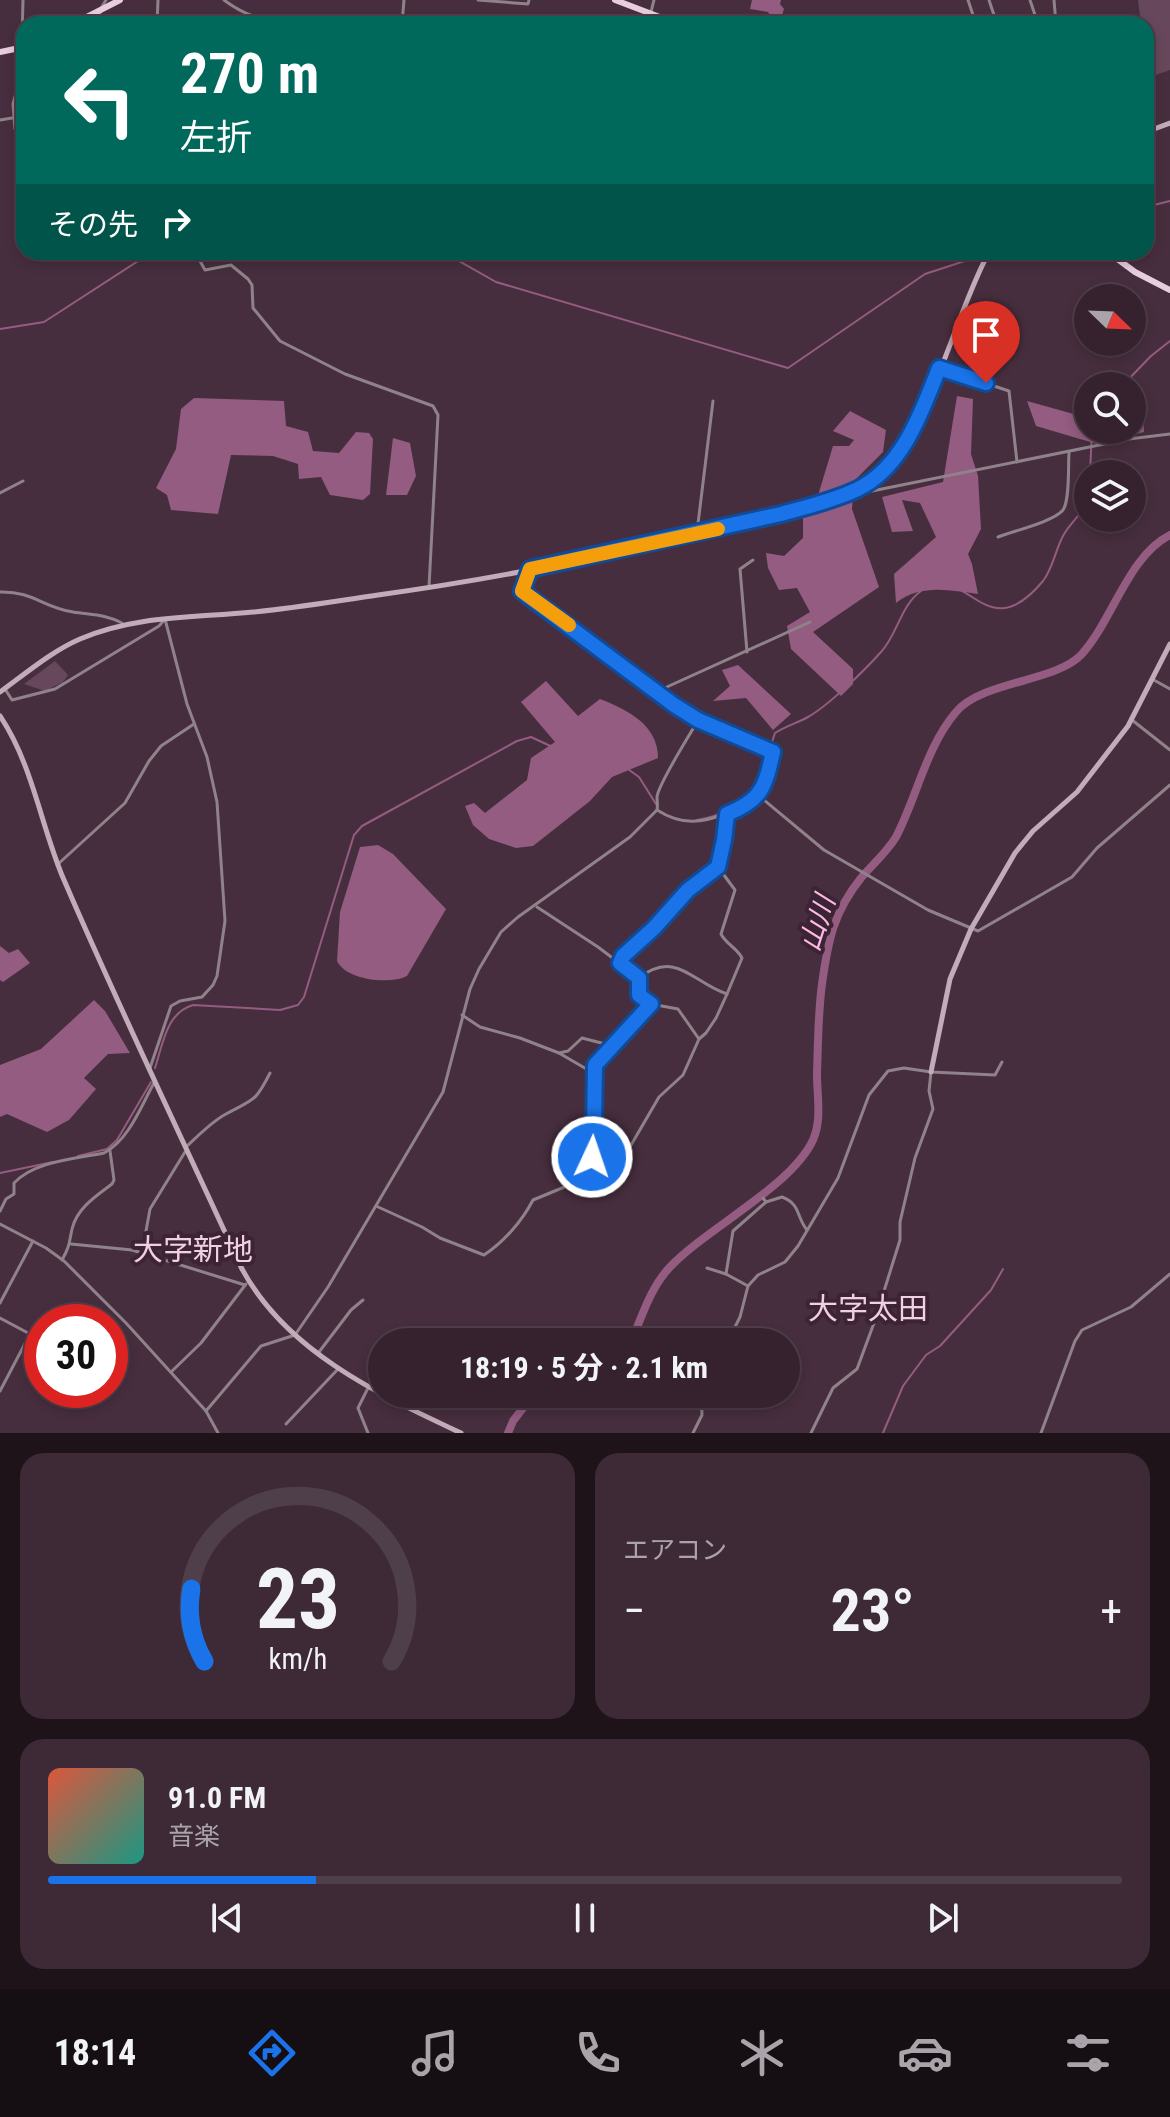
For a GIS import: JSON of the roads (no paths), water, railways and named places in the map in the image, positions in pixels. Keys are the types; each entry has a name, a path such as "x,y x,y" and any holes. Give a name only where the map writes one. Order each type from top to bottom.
{"main road":[{"path":"88,16 120,0"},
{"path":"615,0 656,16"},
{"path":"1119,260 1170,290"}],"street":[{"path":"100,16 106,0"},
{"path":"224,0 241,12 255,16"},
{"path":"478,0 528,4 529,0"},
{"path":"651,14 654,0"},
{"path":"1054,0 1055,16"},
{"path":"16,87 16,129"},
{"path":"0,120 14,118"},
{"path":"199,260 205,270 231,265 245,274 252,285 253,308 280,341 345,374 436,409 429,587"},
{"path":"165,619 159,626 55,689 12,700 2,691 76,641 125,624 165,619 249,612 429,587 530,569 696,535 817,505 859,489 876,477 906,440 919,418 986,260"},
{"path":"939,368 1009,391 1017,463"},
{"path":"696,535 713,401"},
{"path":"859,489 872,491 1129,439 1170,434"},
{"path":"998,537 1053,517 1063,510 1067,501 1069,453"},
{"path":"0,494 23,481"},
{"path":"747,652 740,569 753,560"},
{"path":"530,569 522,591 698,720 773,752 766,782 755,800 704,822 689,823 670,818 657,810"},
{"path":"0,592 28,594 72,612 99,613 125,624"},
{"path":"150,1068 171,1006 202,997 213,985 225,921 217,802 207,757 194,724 165,619"},
{"path":"658,691 810,622"},
{"path":"811,1433 833,1388 857,1369 874,1323 900,1240 900,1222 915,1158 933,1109 929,1091 931,1072 950,979 971,929 1015,853 1033,831 1077,792 1132,720 1170,644"},
{"path":"1152,679 1170,689"},
{"path":"0,716 21,755 57,865 247,1284 295,1335 368,1388 358,1408 368,1433"},
{"path":"206,1411 261,1346 295,1335 328,1287 443,1092 462,1015 492,944 509,924 630,837 657,810 657,796 665,777 698,720"},
{"path":"1132,720 1170,750"},
{"path":"57,865 125,803 161,746 194,724"},
{"path":"758,795 824,850 928,910 978,931 1072,877 1097,848 1170,785"},
{"path":"620,963 623,956 688,890 718,867 727,814"},
{"path":"376,1206 440,1238 484,1255 518,1225 528,1213 533,1200 620,1164 659,1097 683,1075 699,1039 706,1033 727,994 742,958 721,934 735,890 718,867"},
{"path":"536,906 639,978"},
{"path":"639,978 650,969 676,967 727,994"},
{"path":"639,978 639,995 651,1004 678,1009 699,1039"},
{"path":"602,1174 592,1157 590,1146 594,1130 595,1065 651,1004"},
{"path":"462,1015 480,1027 559,1053 595,1074"},
{"path":"559,1053 568,1051 582,1038 614,1046"},
{"path":"734,1328 748,1286 758,1275 785,1262 807,1230 838,1178 859,1117 888,1071 995,1075 1002,1062"},
{"path":"142,1253 150,1209 187,1148 225,1115 248,1106 259,1095 270,1073"},
{"path":"0,1211 6,1199 14,1194 14,1183 21,1176 40,1167 110,1150 123,1137 156,1080"},
{"path":"62,1260 71,1244 72,1228 77,1217 85,1205 114,1180 110,1150"},
{"path":"726,1274 733,1231 764,1200 782,1197 792,1201 798,1209 801,1224 807,1230"},
{"path":"0,1224 62,1260 171,1372 206,1411 218,1433"},
{"path":"0,1303 33,1241"},
{"path":"71,1244 119,1247 247,1284"},
{"path":"707,1268 748,1286"},
{"path":"1041,1433 1075,1341 1082,1330 1131,1307 1170,1274"},
{"path":"171,1372 201,1343 247,1284"},
{"path":"318,1353 351,1310 363,1300"},
{"path":"0,1318 30,1334 0,1391"},
{"path":"286,1424 339,1368"},
{"path":"409,1408 461,1433"},
{"path":"693,1433 702,1415 702,1408"}],"waterway":[{"path":"1154,205 1170,201"},
{"path":"0,329 44,322 140,260"},
{"path":"457,260 496,282 788,368 925,274 968,260"},
{"path":"1136,372 1170,341"},
{"path":"1091,444 1091,460"},
{"path":"697,820 724,812 756,790 775,733 816,712 856,678 886,645 909,604 921,591 937,584 951,586 991,607 1006,608 1023,600 1043,581 1063,536 1074,521"},
{"name":"山川","path":"637,1328 652,1293 670,1267 787,1174 813,1140 818,1116 821,995 833,928 852,891 896,837 929,756 946,726 956,712 983,694 1054,671 1081,655 1143,558 1170,535"},
{"path":"155,1068 171,1022 193,1005 280,1010 298,1005 304,997 354,835 362,826 517,741 531,737 587,763 625,767 639,777 656,804"},
{"path":"78,1156 107,1149 117,1140 151,1082"},
{"path":"0,1173 53,1162"},
{"path":"883,1433 903,1386 926,1355 940,1346 991,1290 1003,1269"},
{"name":"山川","path":"508,1433 523,1408"}],"district":[{"name":"大字新地","path":"193,1250"},
{"name":"大字太田","path":"868,1309"}]}
